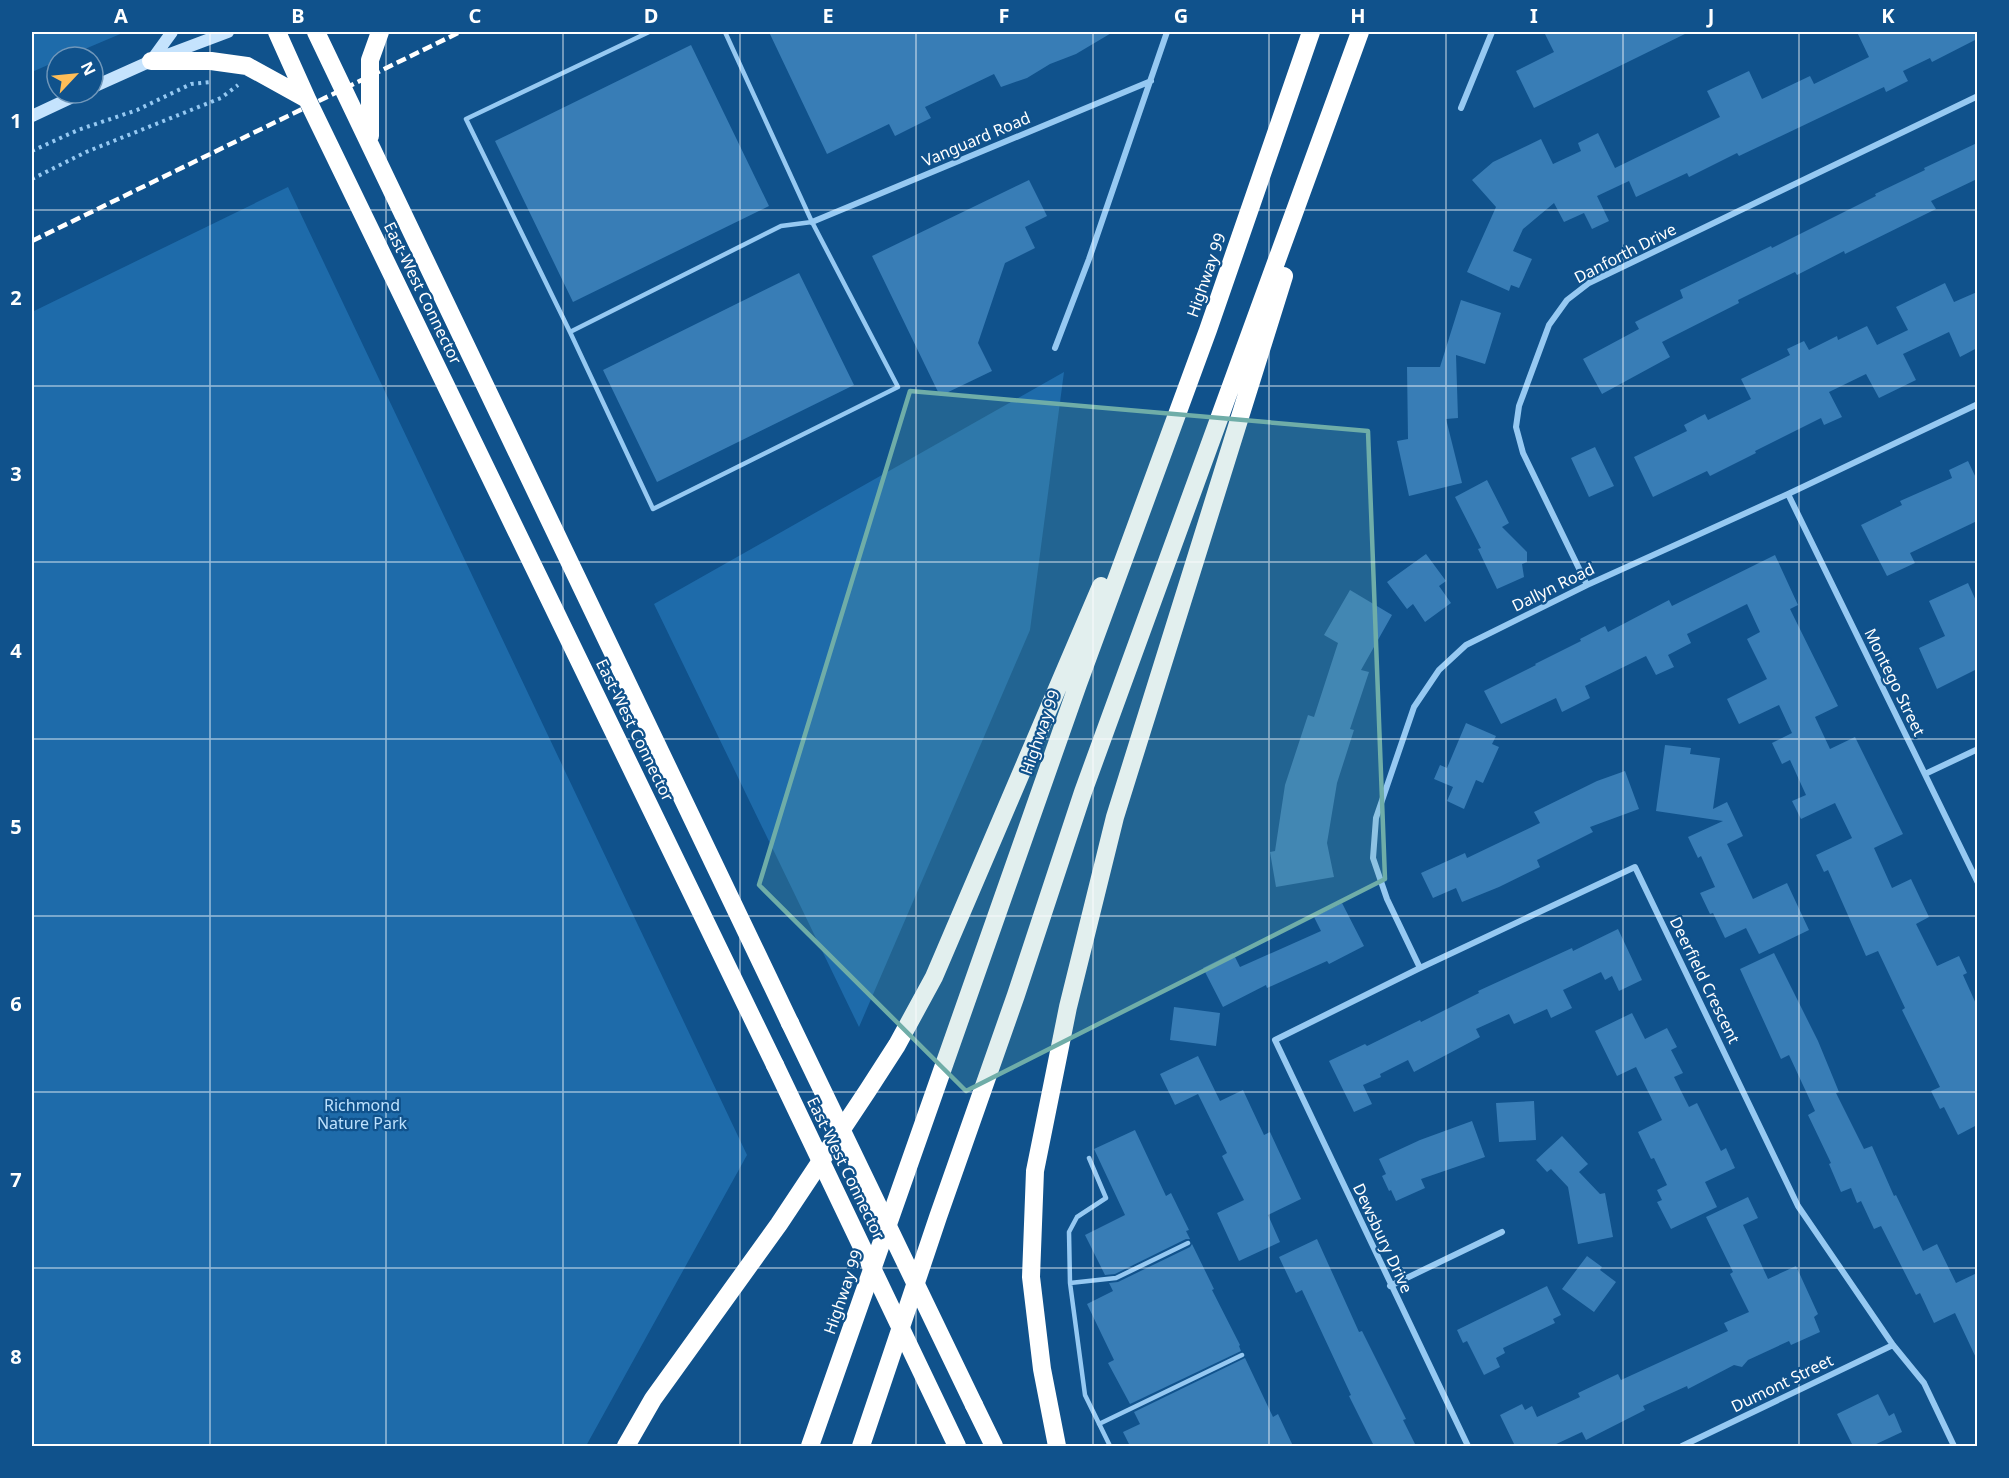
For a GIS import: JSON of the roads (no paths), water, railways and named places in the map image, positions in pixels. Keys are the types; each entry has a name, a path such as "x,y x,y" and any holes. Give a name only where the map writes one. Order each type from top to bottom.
{"highway":[{"name":"East-West Connector","path":"277,32 307,99 957,1446"},
{"name":"East-West Connector","path":"316,32 994,1446"},
{"path":"370,144 369,68 380,32"},
{"name":"Highway 99","path":"810,1446 1078,684 1208,330 1311,32"},
{"path":"862,1446 938,1217 1017,994 1083,792 1360,32"},
{"path":"1057,1446 1042,1369 1031,1277 1035,1171 1068,1007 1115,818 1360,32"},
{"path":"151,61 211,61 247,66 307,99"},
{"path":"627,1446 653,1399 779,1224 868,1090 897,1045 934,977 1044,725 1208,330"}],"main road":[{"path":"151,61 172,32"},
{"path":"105,82 151,61 228,32"},
{"path":"32,116 55,105"}],"street":[{"path":"1055,348 1089,259 1167,32"},
{"path":"1461,108 1492,32"},
{"name":"Vanguard Road","path":"812,222 1151,81"},
{"name":"Danforth Drive","path":"1587,585 1523,453 1516,428 1519,406 1549,325 1567,300 1589,283 1977,96"},
{"name":"Dallyn Road","path":"1420,968 1387,899 1373,858 1376,818 1414,708 1439,670 1466,645 1587,585 1788,494 1977,404"},
{"name":"Montego Street","path":"1788,494 1977,883"},
{"path":"1924,774 1977,749"},
{"name":"Deerfield Crescent","path":"1275,1040 1420,968 1635,867 1798,1206 1893,1345 1924,1383 1954,1446"},
{"name":"Dewsbury Drive","path":"1275,1040 1468,1446"},
{"path":"1390,1286 1502,1232"},
{"name":"Dumont Street","path":"1682,1446 1893,1345"}],"lane":[{"path":"649,32 466,119 570,332 653,510 898,387 812,222 725,32"},
{"path":"570,332 781,226 812,222"},
{"path":"1089,1158 1106,1198 1077,1217 1069,1232 1070,1283 1085,1395 1110,1446"},
{"path":"1070,1283 1116,1278 1188,1243"},
{"path":"1099,1424 1242,1355"}],"railway":[{"path":"32,241 460,32"}],"park label":[{"name":"Richmond Nature Park","path":"362,1114"}]}
